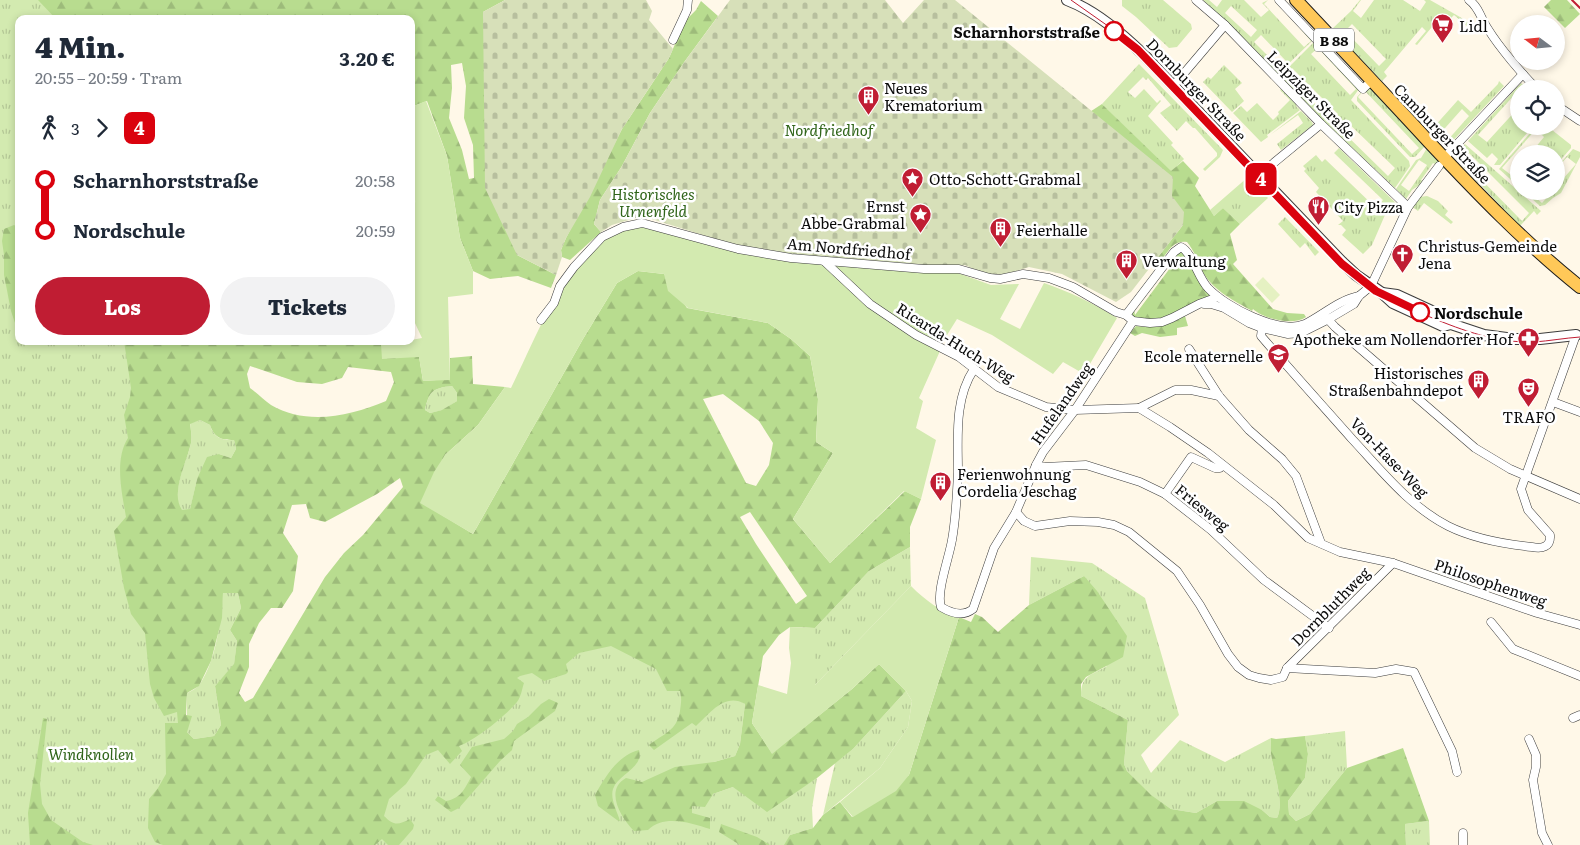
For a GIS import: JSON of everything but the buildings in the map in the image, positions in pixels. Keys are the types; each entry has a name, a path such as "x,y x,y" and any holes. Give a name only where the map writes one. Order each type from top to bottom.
{"main road":[{"name":"Camburger Straße","path":"1296,0 1321,35 1371,81 1441,162 1540,255 1580,287"}],"street":[{"path":"673,40 687,10 688,0"},
{"name":"Dornburger Straße","path":"1068,0 1082,3 1126,38 1174,85 1342,262 1393,303 1443,326 1451,324 1484,335 1514,340 1540,339 1579,331"},
{"name":"Leipziger Straße","path":"1196,0 1225,25 1321,124 1408,207"},
{"name":"Camburger Straße","path":"1278,0 1321,35"},
{"path":"1469,0 1479,12 1487,28 1529,80"},
{"path":"1174,85 1225,25"},
{"path":"1199,304 1211,304 1224,308 1249,323 1288,334 1301,332 1325,317 1348,298 1359,296 1371,286 1408,207 1441,162 1523,74"},
{"path":"1565,111 1580,121"},
{"path":"1259,175 1321,124"},
{"name":"Am Nordfriedhof","path":"541,320 554,303 560,286 576,264 602,237 623,226 642,223 738,249 791,258 959,269 1000,279 1023,274 1044,277 1073,288 1116,312 1126,315"},
{"path":"1218,297 1162,322 1134,321 1126,315 1174,252 1181,247 1187,251 1202,281 1218,297 1248,315 1276,324 1291,326 1303,325 1325,317"},
{"name":"Ricarda-Huch-Weg","path":"824,261 870,304 916,335 959,358 998,387 1046,407 1076,410 1139,408"},
{"path":"1325,317 1474,448 1491,459 1526,476 1580,499"},
{"name":"Hufelandweg","path":"974,369 968,379 960,406 957,437 956,518 949,557 939,595 941,607 956,614 968,613 973,609 994,548 1016,512 1036,465 1076,410 1134,321"},
{"name":"Von-Hase-Weg","path":"1262,328 1262,336 1392,483 1428,513 1447,525 1467,534 1494,542 1536,548 1546,546 1549,543 1550,535 1528,510 1522,496 1521,488 1526,476"},
{"path":"1526,476 1579,331"},
{"path":"1189,349 1219,396 1249,430 1282,459 1296,476 1321,543"},
{"path":"1139,408 1175,390 1190,390 1219,396"},
{"path":"1553,402 1580,412"},
{"path":"1139,408 1170,427 1274,504 1304,534 1340,552 1392,563"},
{"path":"1165,494 1191,457 1215,468 1220,468 1222,465"},
{"name":"Friesweg","path":"1036,465 1044,467 1086,465 1140,482 1165,494 1211,530 1264,580 1329,628"},
{"name":"Dornbluthweg","path":"1016,512 1024,521 1034,526 1070,521 1098,522 1114,525 1130,532 1177,571 1238,667 1249,675 1271,680 1283,677 1287,668 1392,563"},
{"name":"Philosophenweg","path":"1392,563 1537,613 1580,625"},
{"path":"1490,622 1513,649 1580,676"},
{"path":"1287,668 1375,673 1396,669 1414,672 1452,751 1457,772"},
{"path":"1529,738 1536,755 1533,780 1542,833 1548,845"},
{"path":"1463,833 1463,845"}],"green space":[{"name":"Windknollen","path":"0,0 87,0 89,15 15,15 15,345 133,345 194,845 0,845"},
{"path":"38,0 505,0 483,12 517,255 556,275 551,288 518,276 490,279 473,271 460,238 447,156 427,101 415,106 415,15 52,15","holes":["462,63 466,86 464,118 473,145 474,178 469,179 462,150 449,118 452,88 451,65"]},
{"path":"505,0 646,0 652,11 649,20 673,49 622,129 590,197 566,238 561,250 562,257 556,275 517,255 485,188 483,12"},
{"name":"Nordfriedhof","path":"730,0 885,0 903,23 924,0 955,0 1173,177 1172,196 1184,212 1183,225 1131,292 1116,302 1062,274 1029,267 1003,275 982,273 965,265 923,265 781,254 738,246 642,216 612,225 601,232 594,224 600,200 622,166 650,113"},
{"path":"1122,0 1163,0 1191,24 1192,29 1177,47 1169,48 1122,6"},
{"path":"1203,0 1209,0 1217,7 1222,0 1244,0 1261,17 1269,10 1262,3 1268,0 1264,4 1304,47 1311,41 1275,0 1313,40 1278,74","holes":["1231,6 1257,30 1251,37 1225,13","1261,35 1286,61 1279,67 1254,42"]},
{"path":"1360,0 1353,11 1361,18 1374,0 1403,0 1420,11 1426,2 1424,0 1430,0 1479,30 1474,28 1472,30 1454,15 1448,21 1441,16 1417,45 1415,44 1426,31 1422,27 1384,72 1387,76 1382,81 1332,29","holes":["1352,24 1386,59 1379,66 1345,31"]},
{"path":"1551,0 1567,0 1580,14 1565,28 1565,15 1552,15 1544,7"},
{"path":"701,1 718,16 650,113 622,166 600,200 594,224 601,232 570,260 562,257 561,250 566,238 622,129 669,58 685,21 696,10"},
{"path":"1314,42 1359,89 1351,100 1409,161 1410,166 1395,188 1325,122 1280,76","holes":["1318,48 1356,89 1350,95 1311,54","1292,68 1338,114 1332,121 1286,75","1345,120 1395,168 1388,176 1338,127"]},
{"path":"1139,64 1223,150 1220,157 1205,171 1203,169 1217,156 1217,153 1195,128 1186,121 1177,131 1160,113 1171,105 1148,78 1146,80 1143,77 1128,92 1135,98 1144,89 1157,103 1161,101 1148,116 1173,143 1171,145 1184,159 1171,172 1102,104"},
{"path":"1224,65 1242,83 1235,89 1244,101 1232,112 1203,82 1208,77 1211,79"},
{"path":"1499,81 1504,86 1447,147 1426,128 1428,125 1433,128 1458,100 1471,112","holes":["1462,109 1469,116 1446,142 1438,136"]},
{"path":"1368,85 1426,145 1415,157 1410,157 1357,101 1357,97","holes":["1364,90 1419,148 1412,154 1358,97"]},
{"path":"1281,89 1297,104 1296,106 1300,110 1267,135 1268,137 1261,142 1233,113 1241,106 1247,112 1257,103 1273,120 1290,100"},
{"path":"1510,95 1510,100 1478,135 1487,142 1510,117 1510,135 1525,135 1517,145 1510,145 1510,153 1500,165 1494,165 1498,159 1492,153 1487,158 1468,141"},
{"path":"426,101 447,156 460,238 473,271 473,294 448,297 450,380 423,381 419,357 382,359 381,345 415,345 415,339 422,338 415,323 415,105"},
{"path":"1102,104 1171,171 1183,161 1199,178 1195,186 1214,216 1223,208 1240,224 1230,234 1237,260 1233,264 1273,309 1287,313 1304,314 1306,317 1300,320 1286,321 1264,316 1219,291 1208,280 1187,242 1175,244 1162,259 1158,257 1183,225 1079,119"},
{"path":"1301,111 1313,125 1281,150 1277,144 1303,123 1298,115 1270,135"},
{"path":"1528,135 1531,135 1522,145 1520,145"},
{"path":"1542,135 1558,135 1571,145 1571,148 1565,155 1565,145 1537,145 1544,137"},
{"path":"1465,144 1510,184 1510,194 1469,153 1462,160 1522,221 1529,213 1516,200 1529,200 1541,211 1537,215 1534,211 1520,226 1456,159 1456,155"},
{"path":"1339,148 1401,208 1398,211 1388,208 1372,245 1363,254 1342,235 1346,230 1341,225 1338,225 1343,221 1316,192 1319,188 1304,171 1306,169 1303,166 1316,155 1322,162 1325,159 1376,208 1383,200 1334,153"},
{"path":"1427,148 1447,165 1444,169 1433,163 1421,180 1424,182 1412,190 1406,199 1396,189 1416,160 1421,158","holes":["1419,160 1427,165 1409,191 1401,185"]},
{"path":"1573,149 1580,152 1580,157 1565,185 1565,177 1576,164 1567,157 1565,158"},
{"path":"1510,156 1502,168 1510,174 1510,179 1499,169"},
{"path":"1248,177 1268,198 1240,224 1223,208 1214,216 1210,210"},
{"path":"1427,196 1438,201 1448,211 1445,215 1453,222 1451,224 1424,203 1418,211 1411,206 1420,197"},
{"path":"1533,200 1539,200 1542,203 1545,200 1551,200 1545,205 1540,206"},
{"path":"1285,217 1319,252 1315,256 1305,243 1300,248 1278,224"},
{"path":"15,226 15,323 4,275 2,241 4,229"},
{"path":"642,226 823,263 870,308 940,351 919,398 923,401 916,428 936,440 921,499 904,491 830,563 793,519 833,453 816,442 818,399 810,356 791,339 768,323 688,308 668,291 664,274 638,271 617,283 583,339 473,534 420,503 434,472 445,455 478,425 505,387 511,388 555,299 569,277 585,258 603,242 623,230"},
{"path":"1177,251 1184,251 1210,297 1164,317 1154,319 1134,318 1132,315 1134,309 1135,315 1176,260 1175,253"},
{"path":"832,265 955,272 991,285 1019,284 1000,319 1020,329 1044,283 1081,298 1117,318 1084,374 1063,362 1053,374 992,335 957,319 942,343 919,332 873,302"},
{"path":"638,271 664,274 687,308 768,323 791,339 810,356 818,399 816,442 833,453 793,519 830,563 905,491 921,499 910,527 910,547 869,571 815,628 790,627 779,635 763,656 752,723 772,753 852,689 879,664 906,691 853,749 817,778 767,812 733,787 713,794 705,807 692,806 692,813 710,818 710,829 686,822 670,821 654,825 648,830 634,831 624,819 617,804 615,797 619,783 626,778 642,782 675,767 714,762 735,756 740,744 745,704 738,701 724,702 712,710 696,726 692,723 654,750 649,745 673,728 676,723 680,711 680,691 667,691 656,669 611,646 579,653 566,664 568,672 566,674 544,681 532,673 520,676 517,678 524,683 517,702 490,727 459,746 462,751 450,764 438,750 426,755 406,784 389,799 384,816 396,824 410,819 414,825 413,829 399,845 388,845 382,839 375,845 163,845 155,842 148,828 149,799 166,774 165,723 178,723 177,712 164,716 154,698 150,684 145,633 131,614 124,588 114,531 126,517 120,466 121,456 128,438 124,415 131,388 125,345 384,345 419,356 423,381 450,379 450,358 472,356 473,384 505,387 478,425 445,455 432,509 473,534 583,339 617,283","holes":["250,366 297,382 322,384 342,378 348,367 391,372 394,382 386,401 358,411 328,417 314,417 299,415 271,405 250,388 247,374","452,386 457,393 457,401 442,410 430,413 425,410 430,395 436,389","723,394 759,421 773,443 769,465 756,486 746,483 703,399","200,420 210,425 218,437 234,440 236,449 231,458 219,454 207,457 197,479 190,509 182,510 178,495 180,477 191,443 190,424","400,478 403,487 325,577 253,698 245,702 239,693 249,667 249,644 259,623 271,608 282,608 293,591 298,556 283,533 292,505 306,504 310,518 325,522 377,494","750,512 807,596 796,604 740,517","223,593 238,593 241,608 230,630 237,641 234,664 215,686 221,725 214,736 194,739 187,732 192,716 186,715 187,693 199,686 211,661 222,618"]},
{"path":"1263,277 1280,295 1272,303 1255,285"},
{"path":"1185,316 1188,326 1177,328 1177,335 1160,337 1142,333 1135,336 1130,333 1136,326 1161,326"},
{"path":"452,386 457,393 457,401 443,410 430,413 425,410 430,395 436,389"},
{"path":"200,420 210,425 214,433 219,437 234,440 236,449 231,458 219,454 197,479 190,510 181,511 177,495 180,477 191,443 190,423"},
{"path":"910,547 911,586 814,686 815,628 869,571"},
{"path":"1031,557 1092,563 1145,598 1179,715 1141,755 1151,773 1180,740 1225,762 1271,738 1271,752 1280,804 1277,818 1270,817 1262,810 1217,801 1196,813 1171,809 1150,795 1127,771 1124,764 1128,720 1081,696 1081,689 1085,680 1091,674 1107,666 1084,576 1029,605"},
{"path":"1084,576 1097,591 1127,636 1123,657 1086,677 1081,684 1081,696 1128,720 1124,764 1127,771 1151,795 1171,809 1196,813 1217,801 1244,801 1262,810 1270,817 1277,818 1280,804 1271,752 1271,738 1305,736 1308,754 1305,778 1288,801 1289,814 1296,821 1310,814 1347,768 1403,748 1429,821 1405,824 1406,845 784,845 790,835 813,828 823,815 840,802 852,817 909,775 959,617 971,622 975,614 982,617 998,632 1029,605"},
{"path":"911,586 934,605 959,617 909,775 896,791 853,817 840,802 880,768 908,727 912,701 906,691 879,664 852,689 772,754 752,723 758,685 787,694 791,663 789,648 790,627 815,628 815,685"},
{"path":"223,593 238,593 241,608 230,630 237,641 234,665 215,686 221,725 214,736 194,739 187,732 187,693 200,684 210,664 219,628"},
{"path":"615,623 745,704 740,744 735,756 714,762 692,806 713,794 733,787 798,790 817,778 812,808 813,828 790,835 788,845 231,845 520,675 526,674"},
{"path":"906,691 912,701 908,727 880,768 823,815 835,763 853,749"},
{"path":"549,699 558,703 555,711 514,741 512,750 459,808 451,812 435,800 438,796 446,801 451,800 459,796 464,790 471,777 460,765 472,747 504,739 513,731 517,724"},
{"path":"43,718 47,719 40,784 42,804 51,820 83,842 93,845 30,845 28,813"},
{"path":"1345,731 1347,768 1310,814 1296,821 1289,814 1288,801 1305,778 1308,754 1305,736"},
{"path":"639,750 638,762 620,779 613,789 613,801 620,821 598,806 595,795 618,762"},
{"path":"1429,821 1430,845 1406,845 1405,824"},
{"path":"721,824 757,837 770,845 740,845 719,832"}],"tram line":[{"path":"1071,0 1125,38 1138,50 1342,264 1373,288 1430,317 1455,327 1494,338 1534,342 1580,337"},
{"name":"4","path":"1114,31 1138,50 1342,264 1376,291 1420,312"}],"railway":[{"path":"1572,0 1580,8"}],"place":[{"name":"Scharnhorststraße","path":"1114,31"},
{"name":"Lidl","path":"1443,44"},
{"name":"Neues Krematorium","path":"868,115"},
{"name":"Otto-Schott-Grabmal","path":"913,197"},
{"name":"City Pizza","path":"1318,225"},
{"name":"Ernst Abbe-Grabmal","path":"921,233"},
{"name":"Feierhalle","path":"1000,248"},
{"name":"Christus-Gemeinde Jena","path":"1402,273"},
{"name":"Verwaltung","path":"1126,279"},
{"name":"Nordschule","path":"1420,312"},
{"name":"Apotheke am Nollendorfer Hof","path":"1529,357"},
{"name":"Ecole maternelle","path":"1279,374"},
{"name":"Historisches Straßenbahndepot","path":"1479,400"},
{"name":"TRAFO","path":"1529,407"},
{"name":"Ferienwohnung Cordelia Jeschag","path":"941,501"}],"park label":[{"name":"Historisches Urnenfeld","path":"653,202"}]}
